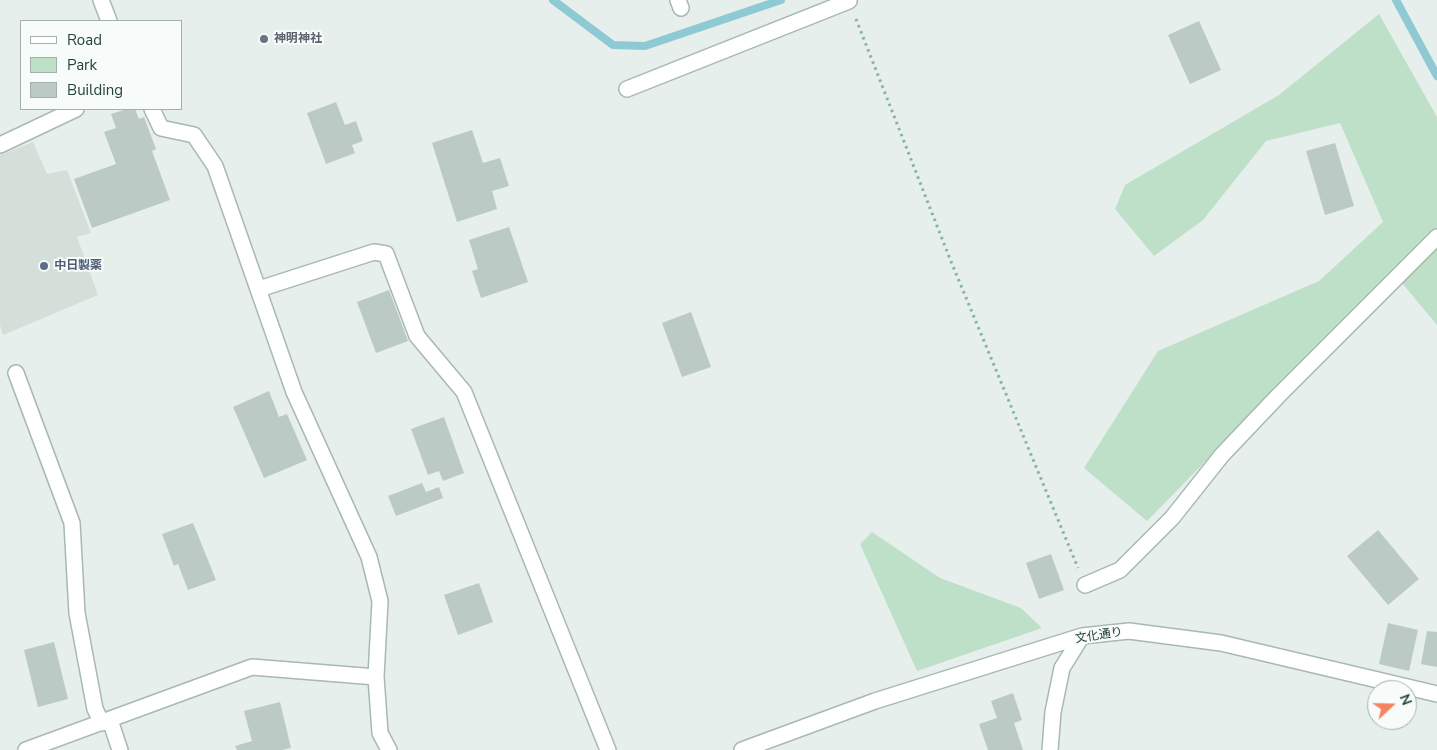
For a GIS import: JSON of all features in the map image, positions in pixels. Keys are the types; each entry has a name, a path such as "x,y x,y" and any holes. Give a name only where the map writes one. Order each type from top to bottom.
{"street":[{"path":"101,0 109,20"},
{"path":"627,89 849,2"},
{"path":"0,145 74,110"},
{"path":"152,110 161,128 194,135 215,166 294,392 369,558 380,601 376,677 380,733 389,750"},
{"path":"1085,585 1120,570 1127,564 1172,518 1222,455 1437,237"},
{"path":"259,288 374,252 386,254 418,336 464,392 608,750"},
{"path":"16,373 72,523 77,613 95,709 106,721 120,750"},
{"name":"文化通り","path":"742,750 875,700 1082,636 1129,631 1221,643 1437,694"},
{"path":"1050,750 1053,712 1062,668 1082,636"},
{"path":"26,750 252,667 376,677"}],"path":[{"path":"849,2 950,259 1085,585"}],"shaded area":[{"name":"中日製薬","path":"33,142 47,174 67,170 91,233 77,237 98,295 3,335 0,325 0,155"}],"green space":[{"path":"1379,14 1437,117 1437,325 1392,271 1147,521 1084,468 1158,351 1319,281 1383,222 1340,123 1266,141 1203,220 1154,256 1115,209 1125,185 1279,95"},
{"path":"872,532 940,578 1021,608 1042,628 917,671 860,544"}],"building":[{"path":"1199,21 1221,70 1190,84 1168,35"},
{"path":"336,102 345,125 356,121 363,141 352,145 355,153 326,164 307,113"},
{"path":"124,110 135,110 139,119 144,117 156,149 152,151 170,200 92,228 74,179 116,164 104,132 116,128 111,114"},
{"path":"472,130 483,163 500,158 509,186 492,191 497,209 457,222 432,143"},
{"path":"1335,143 1354,206 1325,215 1306,151"},
{"path":"509,227 528,282 481,298 472,271 478,269 469,240"},
{"path":"389,290 408,341 376,353 357,302"},
{"path":"691,312 711,367 682,377 662,323"},
{"path":"269,391 279,417 287,414 307,460 264,478 233,407"},
{"path":"444,417 464,473 443,481 439,471 428,475 411,429"},
{"path":"422,483 426,492 439,487 443,498 396,516 388,496"},
{"path":"193,523 216,580 188,590 178,564 174,566 162,534"},
{"path":"1378,530 1419,579 1388,605 1347,556"},
{"path":"1051,554 1064,590 1039,599 1026,563"},
{"path":"479,583 493,622 458,635 444,595"},
{"path":"1388,623 1418,630 1409,671 1379,664"},
{"path":"1427,631 1437,632 1437,667 1421,664"},
{"path":"54,642 68,699 38,707 24,650"},
{"path":"1013,693 1022,720 1014,723 1023,750 988,750 979,724 997,718 991,701"},
{"path":"280,702 291,748 282,750 237,750 235,746 252,741 244,711"}],"waterway":[{"path":"553,0 613,45 645,46 781,0"},
{"path":"1396,0 1437,76"}],"place":[{"name":"神明神社","path":"264,39"},
{"name":"中日製薬","path":"44,266"}]}
